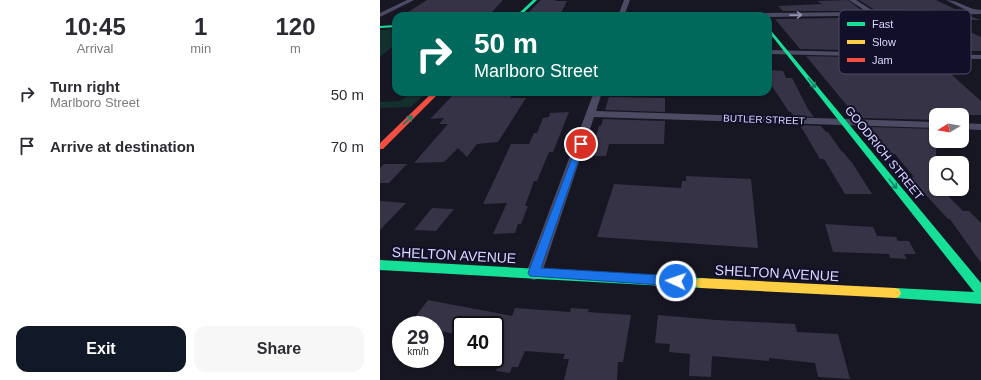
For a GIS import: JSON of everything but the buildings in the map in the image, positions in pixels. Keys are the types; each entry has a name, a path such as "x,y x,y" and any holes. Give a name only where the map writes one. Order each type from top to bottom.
{"main road":[{"path":"522,12 535,0"},
{"path":"380,27 392,26"},
{"name":"GOODRICH STREET","path":"772,33 981,292"},
{"path":"380,147 433,96"},
{"name":"SHELTON AVENUE","path":"380,265 981,298"}],"street":[{"path":"380,15 411,0"},
{"path":"623,12 627,0"},
{"path":"852,0 868,10"},
{"path":"949,0 968,10"},
{"path":"972,12 981,12"},
{"path":"772,13 839,13"},
{"path":"772,52 839,53"},
{"path":"971,57 981,57"},
{"path":"534,273 597,96"},
{"name":"BUTLER STREET","path":"591,114 929,125"},
{"path":"969,126 981,127"}],"green space":[{"path":"392,29 392,47 380,57 380,30"},
{"path":"407,96 423,96 411,107 380,108 380,102 400,101"}],"traffic: fast":[{"path":"522,12 535,0"},
{"path":"380,27 392,26"},
{"path":"772,33 981,292"},
{"path":"380,265 701,283"},
{"path":"895,293 981,298"}],"traffic: slow":[{"path":"701,283 895,293"}],"traffic: jam":[{"path":"380,147 433,96"}],"route":[{"path":"581,144 534,273 676,281"}]}
